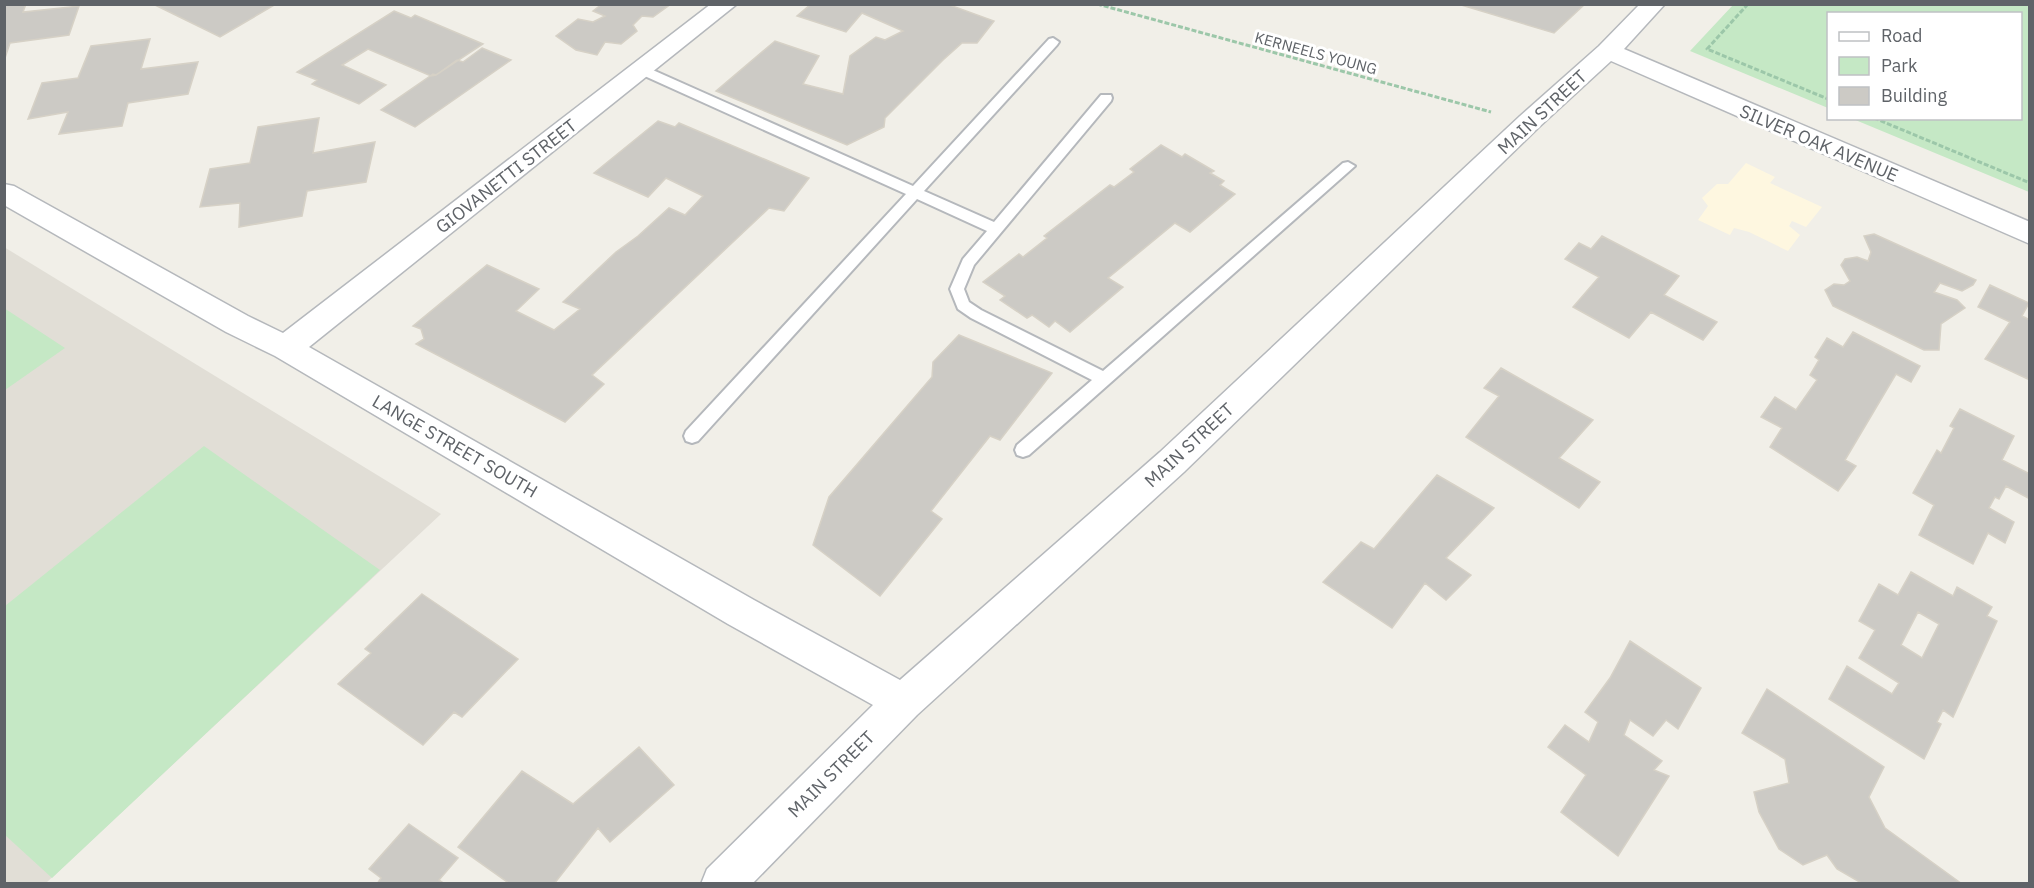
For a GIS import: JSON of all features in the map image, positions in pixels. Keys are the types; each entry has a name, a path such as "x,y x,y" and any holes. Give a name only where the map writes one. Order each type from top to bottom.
{"street":[{"name":"GIOVANETTI STREET","path":"286,348 726,4"},
{"name":"MAIN STREET","path":"722,884 903,702 1172,462 1529,122 1608,51 1654,4"},
{"name":"SILVER OAK AVENUE","path":"1608,51 2030,234"},
{"name":"LANGE STREET SOUTH","path":"4,193 237,324 286,348 741,612 903,702"}],"lane":[{"path":"692,436 1053,42"},
{"path":"642,70 996,229"},
{"path":"1104,379 963,305 957,289 968,263 1106,98"},
{"path":"1023,450 1348,166"}],"path":[{"name":"KERNEELS YOUNG","path":"1097,4 1529,122"},
{"path":"1748,4 1707,49 1827,99"},
{"path":"1879,120 2030,183"}],"shaded area":[{"path":"1746,163 1775,177 1770,183 1822,207 1806,227 1792,221 1789,226 1800,235 1788,251 1749,232 1734,228 1730,235 1698,220 1708,206 1702,198 1717,184 1728,184"},
{"path":"4,247 441,514 46,883 5,883"}],"green space":[{"path":"1733,5 2029,5 2029,192 1855,120 2022,120 2022,12 1827,12 1827,108 1690,51"},
{"path":"4,308 65,348 5,390 4,390"},
{"path":"204,446 380,570 52,878 5,835 5,606"}],"building":[{"path":"4,4 26,4 23,12 79,6 69,35 10,43 4,61"},
{"path":"153,4 276,4 220,37"},
{"path":"602,4 671,4 653,17 642,16 633,25 637,31 621,44 605,42 597,55 576,50 556,36 578,19 593,22 605,16 593,11"},
{"path":"811,4 947,4 994,21 977,43 962,43 943,60 885,118 884,127 847,145 716,91 775,41 819,56 803,84 843,94 850,56 876,37 885,40 903,31 862,13 846,32 797,16"},
{"path":"1458,4 1585,4 1554,33"},
{"path":"394,11 411,18 415,15 483,44 431,76 368,49 342,65 386,85 359,104 312,84 317,80 297,72"},
{"path":"150,39 141,69 198,62 188,94 128,103 122,126 59,134 68,112 28,119 42,83 78,78 91,46"},
{"path":"482,48 511,60 415,127 381,110 433,74 436,75 457,60 463,62"},
{"path":"319,118 313,153 375,142 366,182 307,191 302,216 239,227 240,203 200,207 210,169 250,163 258,127"},
{"path":"658,121 675,127 679,123 809,178 784,211 769,208 592,375 604,384 565,422 416,344 424,339 421,329 413,326 487,265 539,289 516,311 554,330 580,309 563,302 616,252 669,208 685,215 703,196 666,178 648,197 594,173"},
{"path":"1161,145 1182,157 1185,154 1214,171 1210,173 1224,181 1220,185 1235,194 1190,232 1175,223 1108,278 1123,287 1070,332 1055,321 1049,327 1032,315 1027,318 1000,300 1005,296 983,282 1019,254 1023,257 1047,238 1044,236 1110,185 1114,187 1134,172 1130,169"},
{"path":"1874,234 1976,280 1973,285 1962,291 1940,283 1934,292 1957,300 1965,308 1941,324 1939,350 1924,350 1833,306 1825,290 1834,284 1844,285 1850,281 1841,265 1845,259 1857,257 1868,261 1871,252 1864,236"},
{"path":"1602,236 1679,276 1664,295 1717,322 1703,340 1651,312 1629,338 1573,307 1599,277 1565,259 1579,243 1591,249"},
{"path":"1990,285 2029,303 2022,316 2030,320 2030,380 1985,359 2010,322 1978,307"},
{"path":"1853,332 1920,366 1911,382 1896,374 1845,460 1856,466 1838,491 1770,447 1782,428 1761,417 1775,397 1796,410 1817,380 1810,375 1819,360 1815,357 1827,338 1843,347"},
{"path":"959,335 1052,373 1000,440 990,436 931,511 942,519 880,596 813,545 829,497 932,377 933,362"},
{"path":"1501,368 1593,420 1559,458 1600,482 1579,508 1466,437 1499,396 1484,388"},
{"path":"1960,409 2014,436 2002,460 2030,474 2030,499 2006,486 1999,499 1995,497 1989,508 2014,522 2005,543 1988,533 1973,564 1919,535 1934,505 1913,493 1937,450 1941,453 1954,428 1950,426"},
{"path":"1437,475 1494,508 1446,558 1471,575 1446,600 1425,583 1392,628 1323,582 1361,542 1374,549"},
{"path":"1911,572 1953,596 1957,587 1992,607 1987,616 1997,621 1953,717 1943,710 1937,722 1941,724 1924,759 1829,699 1847,666 1892,694 1899,683 1859,658 1875,630 1859,621 1879,584 1898,595","holes":["1918,612 1939,624 1922,658 1901,645"]},
{"path":"422,594 518,659 462,717 454,712 423,745 338,684 371,653 365,649"},
{"path":"1630,641 1701,688 1678,729 1666,720 1653,736 1630,720 1624,735 1662,761 1654,770 1669,776 1618,856 1561,812 1586,775 1548,747 1565,725 1589,742 1598,722 1585,712 1610,678"},
{"path":"1767,689 1884,767 1869,797 1885,828 1962,884 1863,884 1837,869 1827,855 1803,865 1779,849 1759,812 1754,792 1789,783 1785,759 1742,733"},
{"path":"639,747 674,785 610,842 598,828 554,884 510,884 458,847 522,771 573,804"},
{"path":"409,824 458,858 439,880 445,884 377,884 381,878 369,869"}]}
